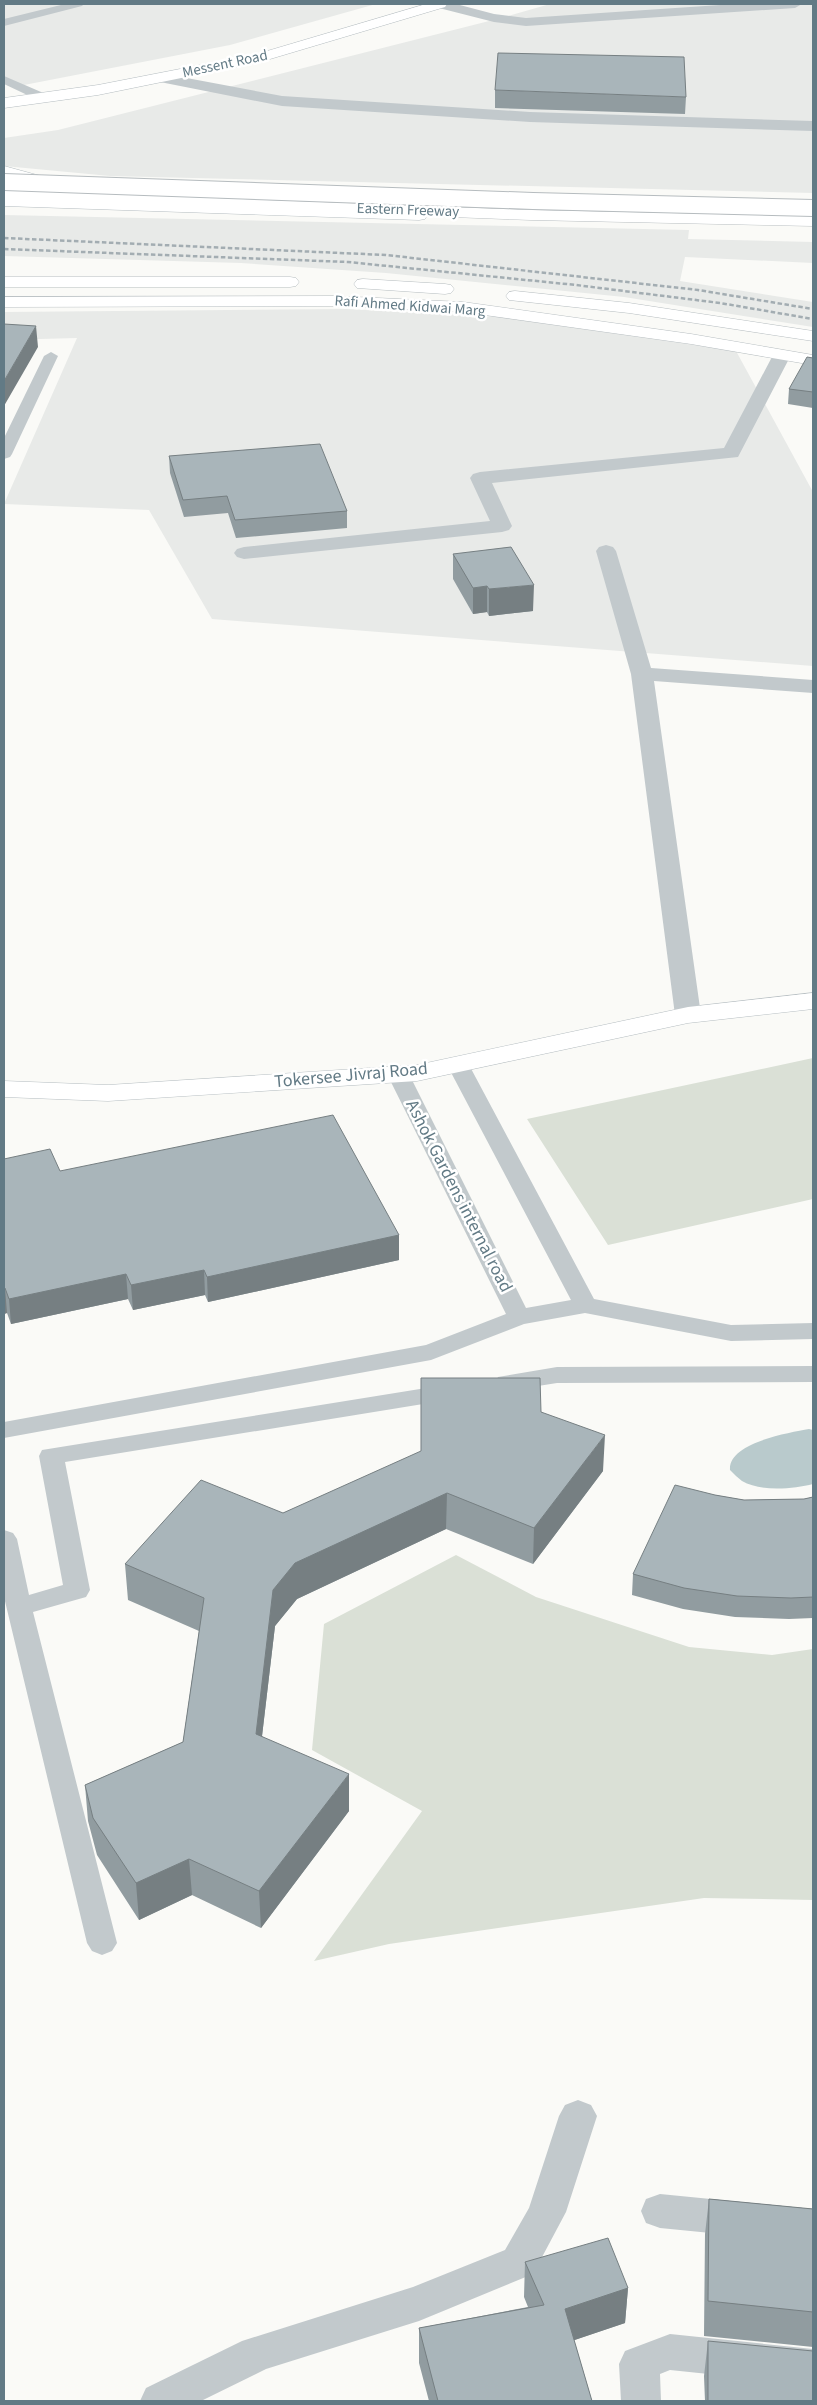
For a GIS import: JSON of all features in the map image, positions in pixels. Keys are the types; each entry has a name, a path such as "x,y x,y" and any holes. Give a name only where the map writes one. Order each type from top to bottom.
{"main road":[{"name":"Messent Road","path":"4,103 160,78 260,58 440,4"},
{"path":"4,171 62,187"},
{"path":"4,175 304,189 356,195"},
{"path":"4,183 62,187 556,204 813,209"},
{"name":"Eastern Freeway","path":"4,183 813,209"},
{"name":"Eastern Freeway","path":"4,195 531,215 813,222"},
{"path":"4,201 350,214 813,222"},
{"path":"4,207 813,231"},
{"name":"Rafi Ahmed Kidwai Marg","path":"4,282 311,283"},
{"name":"Rafi Ahmed Kidwai Marg","path":"349,284 405,285 483,293"},
{"name":"Rafi Ahmed Kidwai Marg","path":"502,295 628,308 813,336"},
{"name":"Rafi Ahmed Kidwai Marg","path":"4,302 334,301 463,307 813,360"},
{"path":"610,328 628,308"},
{"name":"Tokersee Jivraj Road","path":"4,1090 108,1093 417,1073 688,1015 813,1001"}],"street":[{"path":"440,4 494,18 526,22 795,4"},
{"path":"160,78 282,101 530,117 813,126"},
{"path":"244,553 502,526 480,478 731,454 782,355"},
{"path":"606,551 642,674 688,1015"},
{"path":"642,674 813,686"},
{"path":"160,2401 256,2354 419,2303 519,2262 547,2212 578,2116"},
{"path":"660,2211 813,2226"},
{"path":"641,2401 639,2364 670,2352 813,2367"}],"lane":[{"path":"4,23 78,4"},
{"path":"4,80 44,98"},
{"path":"4,454 51,356"},
{"path":"457,1063 585,1305"},
{"name":"Ashok Gardens internal road","path":"398,1074 520,1317"},
{"path":"4,1430 431,1352 520,1317 585,1305 730,1333 813,1331"},
{"path":"19,1607 77,1590 50,1456 558,1375 813,1374"},
{"path":"4,1539 102,1942"}],"shaded area":[{"path":"4,4 376,4 230,45 24,85 4,79"},
{"path":"550,4 813,4 813,193 110,176 4,166 4,138 58,130"},
{"path":"4,215 689,230 688,239 813,242 813,263 685,257 680,281 813,302 813,327 624,297 386,273 241,263 4,256"},
{"path":"346,309 498,317 736,351 813,492 813,666 212,619 149,510 4,504 77,338 4,340 4,312"},
{"path":"813,1058 813,1199 608,1245 527,1119"},
{"path":"813,1430 813,1484 787,1488 758,1487 742,1481 730,1470 732,1461 738,1453 748,1446 787,1433"},
{"path":"456,1555 536,1597 689,1647 772,1655 813,1649 813,1900 704,1898 389,1944 314,1961 422,1811 312,1750 324,1624"}],"building":[{"path":"498,53 684,57 686,97 495,90"},
{"path":"4,324 36,326 4,381"},
{"path":"807,357 813,358 813,392 789,389"},
{"path":"320,444 347,511 235,520 227,496 183,500 169,456"},
{"path":"511,547 534,585 489,589 487,586 473,588 453,554"},
{"path":"333,1115 399,1235 207,1277 204,1270 131,1285 126,1274 9,1299 4,1289 4,1159 50,1149 60,1171"},
{"path":"421,1378 540,1378 541,1412 605,1435 534,1528 447,1493 295,1563 273,1590 256,1734 349,1774 259,1891 189,1859 136,1883 93,1818 85,1785 183,1742 204,1598 125,1564 201,1480 283,1513 421,1451"},
{"path":"675,1485 744,1500 804,1499 813,1497 813,1597 737,1596 684,1588 633,1574"},
{"path":"709,2199 813,2209 813,2312 708,2301"},
{"path":"608,2238 628,2288 565,2309 592,2401 438,2401 419,2328 544,2305 525,2262"},
{"path":"708,2341 813,2351 813,2401 708,2401"}],"railway":[{"path":"4,238 386,255 698,290 813,309"},
{"path":"4,249 348,262 576,285 720,303 813,319"}]}
